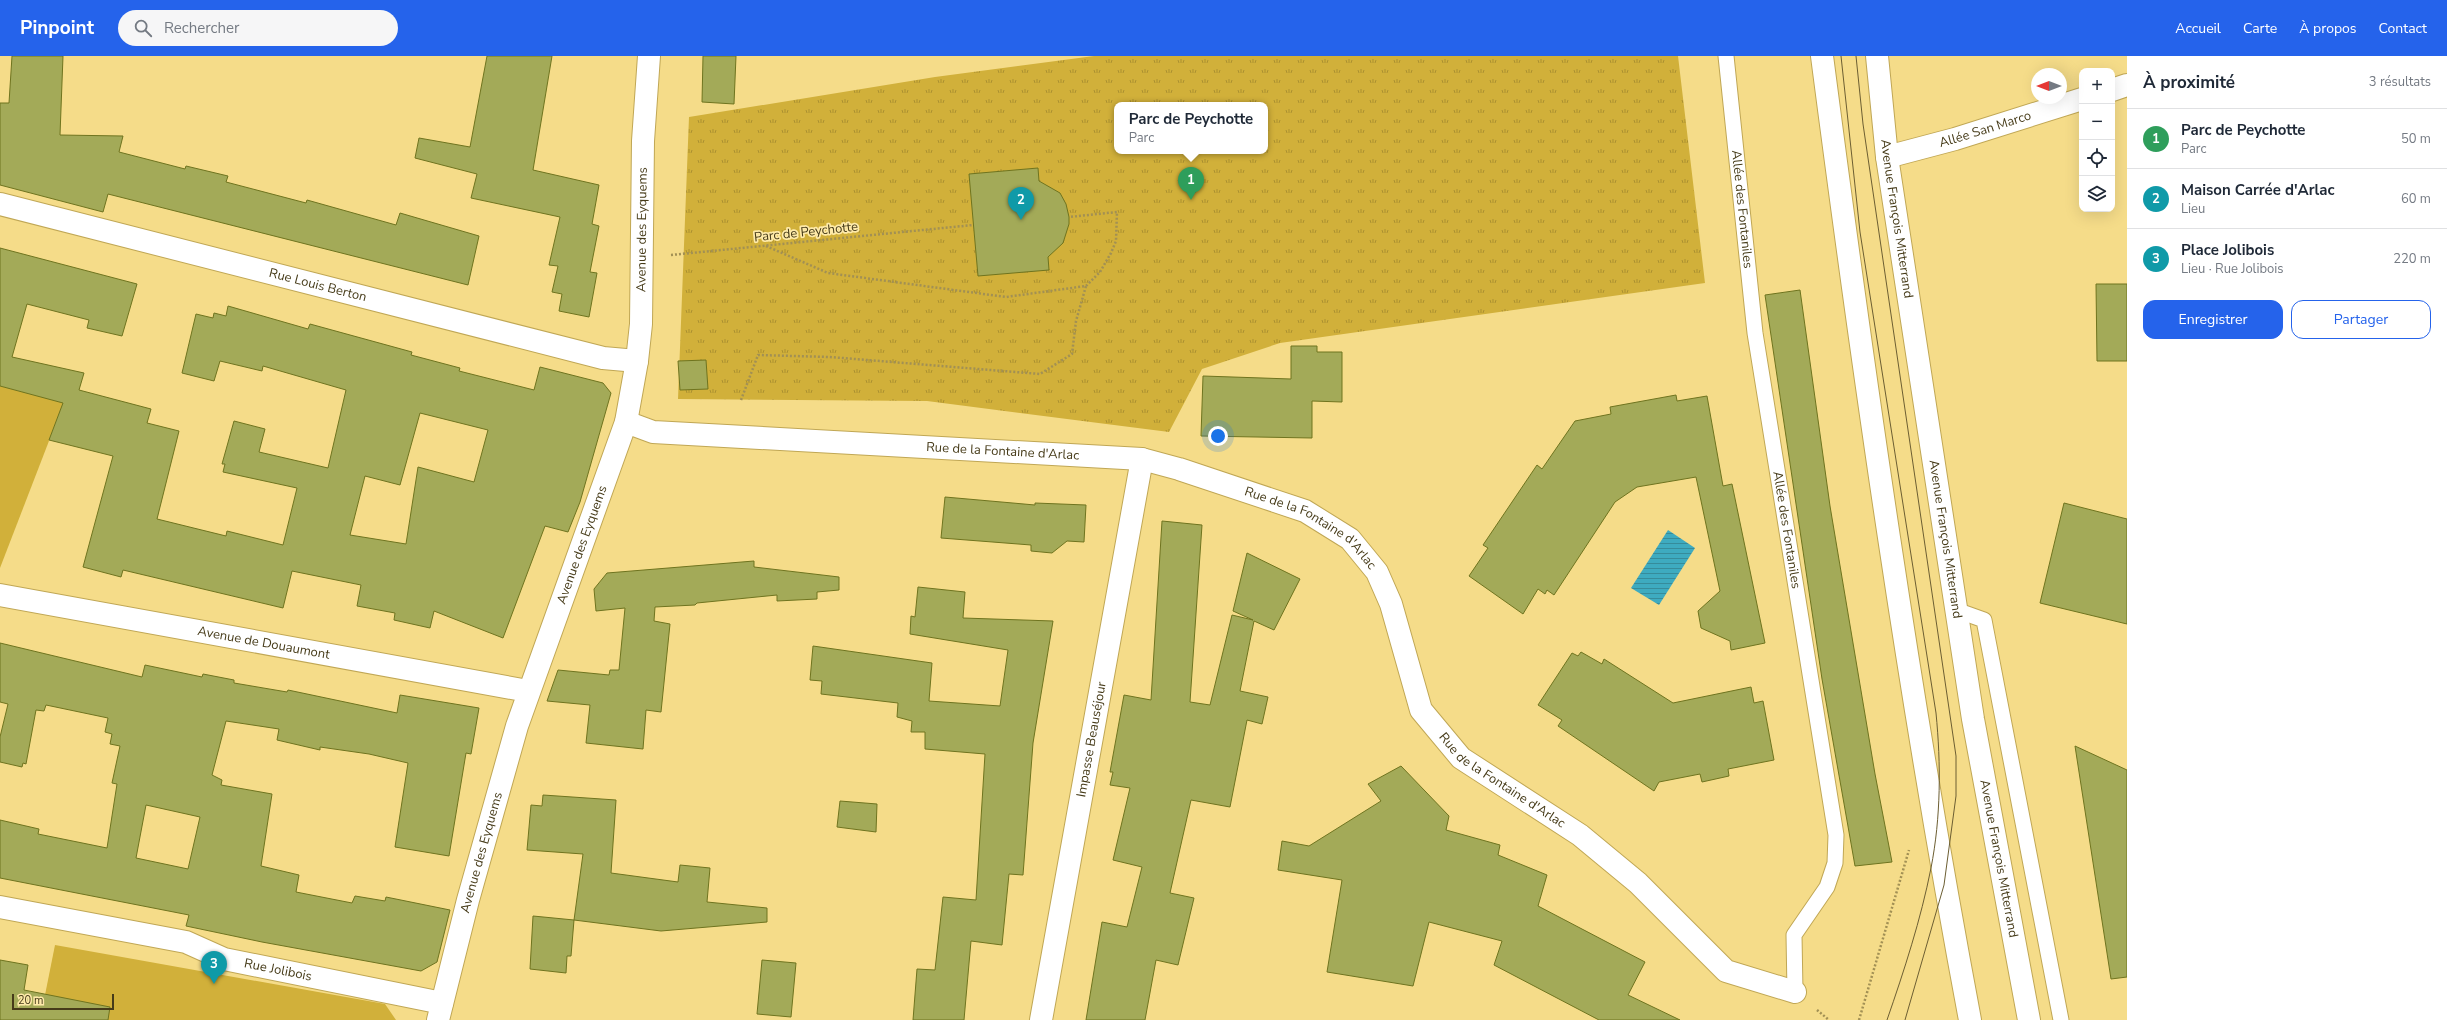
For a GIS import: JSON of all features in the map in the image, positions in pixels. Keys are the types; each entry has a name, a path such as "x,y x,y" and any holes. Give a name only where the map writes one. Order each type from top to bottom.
{"street":[{"name":"Avenue des Eyquems","path":"440,1011 501,781 528,691 626,422 637,361 641,324 643,141 649,56"},
{"path":"1822,56 1856,318 1917,719 1936,837 1970,1020"},
{"name":"Avenue François Mitterrand","path":"1877,56 1887,157 1973,719 2029,1020"},
{"path":"2115,89 2127,85"},
{"name":"Allée San Marco","path":"1887,157 1955,139 2079,100"},
{"name":"Rue Louis Berton","path":"0,204 603,358 637,361"},
{"name":"Rue de la Fontaine d'Arlac","path":"626,422 653,432 1142,458 1180,469 1305,511 1350,539 1377,572 1391,604 1421,710 1461,758 1580,835 1638,883 1726,971 1795,992"},
{"name":"Impasse Beauséjour","path":"1041,1020 1142,458"},
{"name":"Avenue de Douaumont","path":"0,595 528,691"},
{"name":"Rue Jolibois","path":"0,907 186,942 224,959 440,1011"}],"lane":[{"name":"Allée des Fontaniles","path":"1726,56 1755,333 1836,835 1835,863 1827,887 1794,936 1795,992"},
{"path":"1956,610 1984,620 2061,1020"}],"path":[{"path":"741,400 758,355 830,357 1040,374 1072,354 1076,320 1086,286 1100,272 1116,242 1116,212 1069,217"},
{"name":"Parc de Peychotte","path":"641,255 683,254 973,225"},
{"path":"766,246 828,272 946,290 1006,297 1086,286"}],"green space":[{"path":"1094,56 1678,56 1705,283 1280,343 1202,369 1169,432 927,401 678,399 689,117 935,77"},
{"path":"0,386 64,402 0,568"},
{"path":"55,945 385,1004 396,1020 40,1020"}],"water":[{"path":"1668,530 1695,548 1659,605 1631,588"}],"building":[{"path":"12,56 63,56 60,135 123,136 119,152 185,169 186,166 228,176 226,182 306,203 307,200 396,225 400,213 479,236 468,285 108,194 103,212 0,185 0,103 9,103"},
{"path":"487,56 552,56 533,170 599,185 592,224 599,226 590,272 597,273 589,317 559,311 562,294 552,292 558,266 549,265 560,217 471,198 477,174 415,158 419,138 470,147"},
{"path":"703,56 736,56 734,104 702,102"},
{"path":"1038,168 1039,181 1060,193 1066,204 1069,217 1069,224 1063,243 1048,257 1049,270 978,276 969,174"},
{"path":"0,248 137,284 122,336 87,328 89,320 27,304 12,357 84,373 79,390 151,409 147,423 179,431 157,519 226,536 227,531 283,545 297,488 223,472 225,464 222,464 234,421 265,429 259,452 328,468 346,390 263,366 262,371 220,361 214,381 182,373 196,314 213,318 214,313 226,316 228,306 308,329 310,324 412,352 411,355 460,368 459,371 534,390 540,367 603,383 611,393 580,502 568,532 545,526 503,638 434,611 430,628 394,620 395,613 357,606 361,585 292,571 283,608 123,570 121,577 83,567 113,456 49,440 63,403 0,386","holes":["420,413 488,430 474,482 418,467 406,544 350,535 365,476 400,485"]},
{"path":"2096,284 2127,284 2127,361 2097,361"},
{"path":"1800,290 1830,506 1875,774 1892,862 1855,866 1822,679 1765,295"},
{"path":"1291,346 1317,346 1317,352 1342,352 1342,402 1312,401 1312,438 1201,436 1203,376 1291,379"},
{"path":"706,360 708,389 680,390 678,361"},
{"path":"1676,395 1677,401 1707,396 1723,486 1732,484 1765,643 1731,650 1730,641 1701,628 1698,611 1720,591 1696,477 1637,487 1615,502 1554,595 1547,590 1545,594 1538,589 1523,614 1469,576 1488,548 1483,545 1537,465 1542,469 1575,421 1611,414 1610,407"},
{"path":"945,497 1035,505 1035,503 1086,505 1084,542 1067,541 1052,553 1031,551 1031,545 941,538"},
{"path":"2064,503 2127,519 2127,624 2040,603"},
{"path":"1162,521 1202,525 1190,702 1210,705 1232,615 1253,620 1233,611 1247,553 1300,579 1274,630 1254,621 1240,691 1268,697 1262,724 1247,720 1230,807 1191,800 1170,893 1194,898 1178,965 1156,960 1145,1020 1086,1020 1102,922 1127,927 1142,867 1113,860 1130,788 1110,785 1113,772 1110,772 1124,695 1151,700"},
{"path":"754,561 754,567 839,577 839,590 817,592 817,599 777,601 777,595 697,603 695,605 655,607 654,621 670,624 661,712 646,710 643,749 586,743 590,705 547,701 558,670 609,675 610,670 619,670 625,608 596,611 594,589 607,573"},
{"path":"918,587 965,592 963,618 1053,621 1033,743 1023,875 1009,874 1002,945 971,941 964,1020 913,1020 917,969 935,970 943,897 976,900 985,754 925,749 925,732 911,732 912,721 897,717 898,703 821,694 822,681 810,680 813,646 932,663 929,701 1000,706 1008,650 910,634 911,616 915,617"},
{"path":"0,643 142,677 145,665 202,677 203,674 234,680 234,683 287,692 288,690 397,713 400,695 479,708 471,754 466,753 449,856 395,847 408,763 369,754 320,747 320,750 277,740 279,729 226,721 212,775 222,780 221,785 272,794 261,866 299,875 296,892 352,903 355,896 385,901 386,897 450,910 437,962 421,971 262,942 186,926 189,915 0,878 0,820 39,829 38,834 107,848 117,784 112,783 120,746 110,744 112,734 105,732 108,718 46,705 44,711 36,710 26,764 23,763 22,767 0,762 0,737 8,704 0,702","holes":["146,805 200,817 188,869 136,858"]},
{"path":"1581,652 1602,664 1604,659 1673,703 1751,687 1754,703 1763,701 1774,760 1728,769 1729,776 1702,782 1700,774 1659,782 1654,791 1558,726 1562,720 1538,705 1572,653 1578,656"},
{"path":"2075,746 2127,770 2127,977 2111,979"},
{"path":"1401,766 1449,816 1446,830 1500,845 1498,855 1547,875 1538,906 1645,962 1628,995 1680,1020 1599,1020 1494,965 1502,941 1429,922 1413,986 1327,972 1342,880 1278,870 1282,841 1309,846 1381,801 1368,784"},
{"path":"543,795 616,800 611,873 678,882 680,865 710,868 707,902 767,908 767,922 661,931 574,920 583,854 527,850 531,805 542,806"},
{"path":"840,801 877,804 876,832 837,827"},
{"path":"533,916 574,920 571,956 567,956 566,973 530,969"},
{"path":"0,960 28,965 24,990 110,1007 108,1020 0,1020"},
{"path":"762,960 796,963 791,1017 757,1014"}],"tram line":[{"path":"1841,56 1860,232 1936,713 1939,752 1937,829 1931,868 1912,945 1887,1020"},
{"path":"1856,56 1863,124 1956,756 1956,796 1944,885 1905,1020"}],"place":[{"name":"Parc de Peychotte","path":"1191,200"},
{"name":"Maison Carrée d'Arlac","path":"1021,220"},
{"name":"Place Jolibois","path":"214,984"}]}
